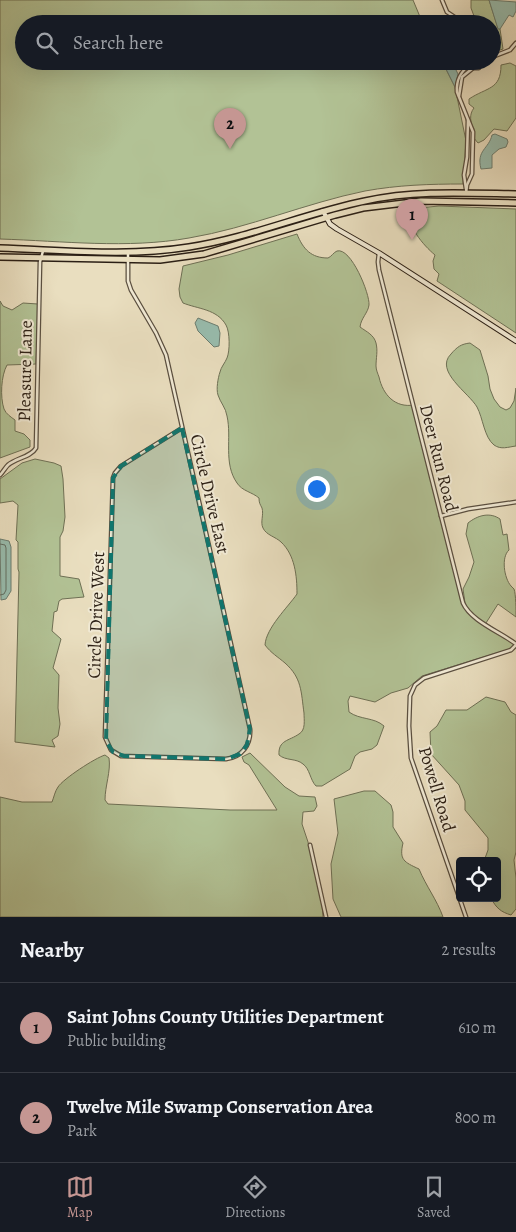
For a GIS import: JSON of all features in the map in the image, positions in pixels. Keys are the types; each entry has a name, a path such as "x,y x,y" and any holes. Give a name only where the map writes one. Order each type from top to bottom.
{"highway":[{"path":"0,257 127,261 160,260 198,255 363,208 463,198 466,193"},
{"path":"0,248 128,252 161,251 236,237 367,200 404,195 516,194"},
{"path":"422,201 516,203"}],"main road":[{"path":"323,211 330,224 337,229 379,253 516,342"}],"street":[{"path":"442,0 447,12 452,15"},
{"path":"501,54 510,50 516,43"},
{"path":"464,70 457,82 457,92 473,132 472,170 466,193"},
{"path":"459,97 462,77 470,70"},
{"path":"466,193 465,169 468,151 468,119"},
{"path":"465,169 472,170"},
{"name":"Pleasure Lane","path":"0,475 8,465 32,453 36,448 37,338 40,262 43,250"},
{"name":"Circle Drive East","path":"111,750 118,755 124,756 224,760 237,756 246,748 250,737 250,729 164,349 131,290 128,281 128,252"},
{"name":"Deer Run Road","path":"379,253 379,270 464,606 474,617 516,645"},
{"name":"Circle Drive West","path":"111,750 106,741 105,734 113,478 121,466 182,428"},
{"path":"441,516 468,509 516,502"},
{"name":"Powell Road","path":"466,917 412,764 409,730 410,696 415,684 424,678 511,650 516,645"},
{"path":"310,845 326,917"}],"highlighted area":[{"path":"182,428 250,729 247,745 240,754 226,759 124,756 113,752 106,741 113,478 121,466"}],"shaded area":[{"path":"0,0 413,0 419,15 15,15 15,70 446,70 455,87 466,141 463,184 414,185 365,191 211,234 166,241 119,244 0,239"},
{"path":"471,0 489,0 494,15 474,15"},
{"path":"510,63 516,66 516,118 507,131 494,129 484,140 478,143 473,137 474,129 471,113 474,108 469,104 469,99 496,84 499,79 501,65"},
{"path":"439,206 516,209 516,333 437,281 439,274 434,269 433,261 435,255 421,241 413,228 408,215 408,209"},
{"path":"297,234 308,252 322,258 328,258 337,251 342,252 354,263 359,272 369,305 360,327 375,340 377,349 376,369 387,395 401,404 414,405 461,602 465,603 463,589 474,562 466,534 468,523 480,516 488,515 500,519 503,535 507,534 509,550 505,557 504,568 507,578 514,589 516,603 516,617 498,604 486,623 513,641 516,647 422,676 408,688 391,693 375,702 350,696 348,701 349,712 353,715 376,721 384,726 377,745 372,749 360,752 355,756 350,769 322,786 316,786 303,764 279,755 280,746 303,730 304,713 300,686 295,674 265,645 266,638 273,625 297,594 296,573 286,547 263,528 262,508 259,498 239,486 230,467 227,416 217,390 221,370 229,351 227,328 218,316 207,310 183,303 179,289 183,266 228,255"},
{"path":"0,301 3,306 12,310 23,303 38,304 36,364 7,365 3,375 2,387 4,409 15,420 15,431 24,434 30,440 30,447 0,458"},
{"path":"470,343 480,350 490,389 500,407 506,410 510,408 514,401 516,388 516,446 505,448 494,445 491,442 477,407 450,375 447,361 451,354 459,346"},
{"path":"35,459 61,466 65,517 60,537 60,576 79,579 84,597 62,599 59,601 57,611 54,612 52,631 61,639 53,668 59,675 58,708 60,724 58,736 52,740 55,747 15,742 19,572 18,542 16,540 18,505 13,501 0,503 0,479 22,463"},
{"path":"486,697 505,702 511,712 516,715 516,852 514,860 516,909 511,915 499,909 494,902 501,902 501,857 485,857 488,850 488,838 465,810 465,801 459,785 431,754 430,732 437,726 446,710 467,710"},
{"path":"250,753 285,787 299,796 315,797 317,806 314,811 303,812 302,824 322,902 323,917 0,917 0,797 22,802 52,802 56,790 61,783 94,760 105,755 109,758 105,800 108,804 230,810 277,810 249,765 244,762 242,757"},
{"path":"364,791 375,791 391,805 393,827 403,843 402,857 406,862 419,869 443,917 341,917 333,899 331,864 338,833 334,799"}],"water":[{"path":"489,0 516,2 516,11 513,17 509,15 501,27 501,15 494,15"},
{"path":"446,70 456,70 458,74 455,87"},
{"path":"495,134 507,139 506,147 499,149 492,155 492,168 481,169 481,154 492,135"},
{"path":"198,318 218,326 220,333 219,346 214,347 198,331 195,323"},
{"path":"0,539 9,541 11,547 11,591 6,599 1,600"}],"place":[{"name":"Twelve Mile Swamp Conservation Area","path":"230,149"},
{"name":"Saint Johns County Utilities Department","path":"412,240"}]}
